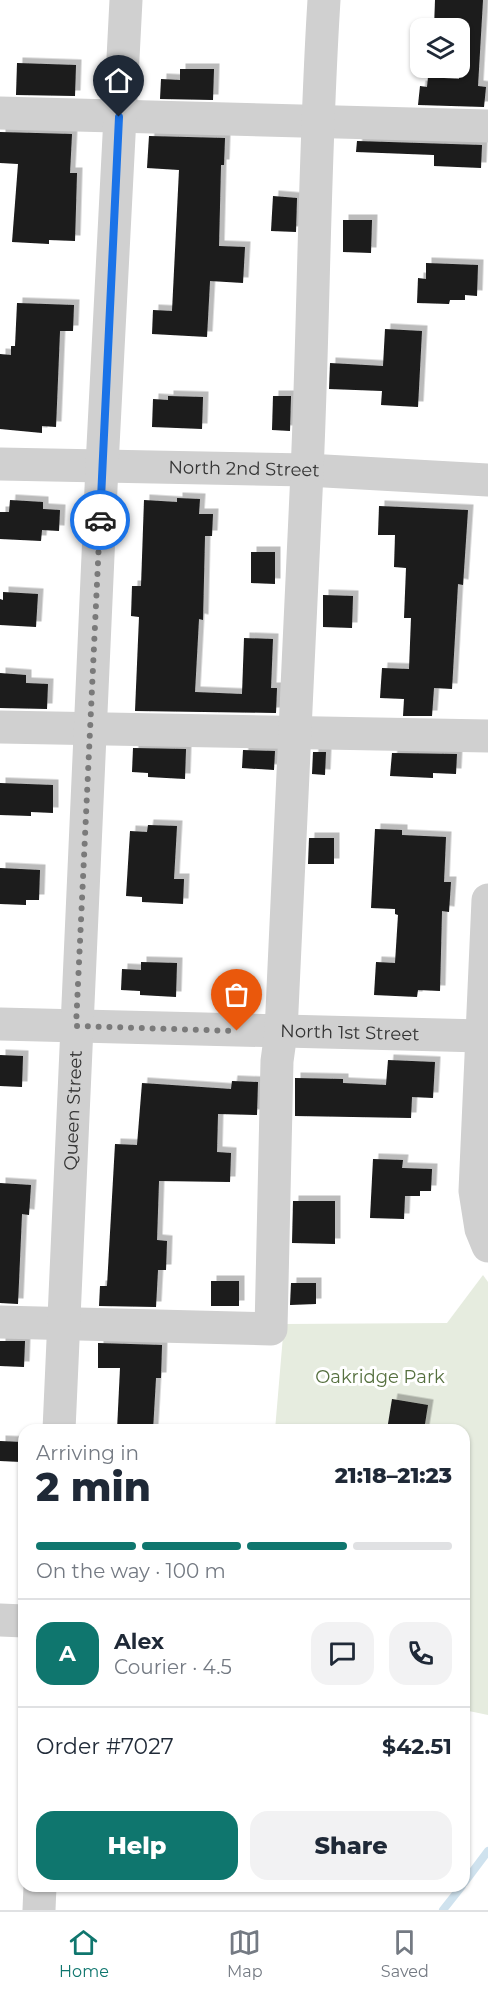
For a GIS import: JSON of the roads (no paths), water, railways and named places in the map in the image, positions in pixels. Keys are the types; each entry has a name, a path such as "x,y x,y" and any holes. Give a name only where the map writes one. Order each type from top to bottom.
{"street":[{"name":"Queen Street","path":"59,1424 102,466 126,0"},
{"path":"0,1322 271,1329 277,1061 281,1032 307,470 316,123 324,0"},
{"path":"0,113 488,126"},
{"name":"North 2nd Street","path":"0,464 307,470 488,480"},
{"path":"0,727 488,736"},
{"path":"488,900 475,1191 481,1229 488,1246"},
{"name":"North 1st Street","path":"0,1024 482,1036"},
{"path":"0,1620 18,1621"},
{"path":"39,1910 40,1892"}],"waterway":[{"path":"470,1875 488,1851"},
{"path":"443,1910 457,1892"}],"park label":[{"name":"Oakridge Park","path":"380,1377"}]}
